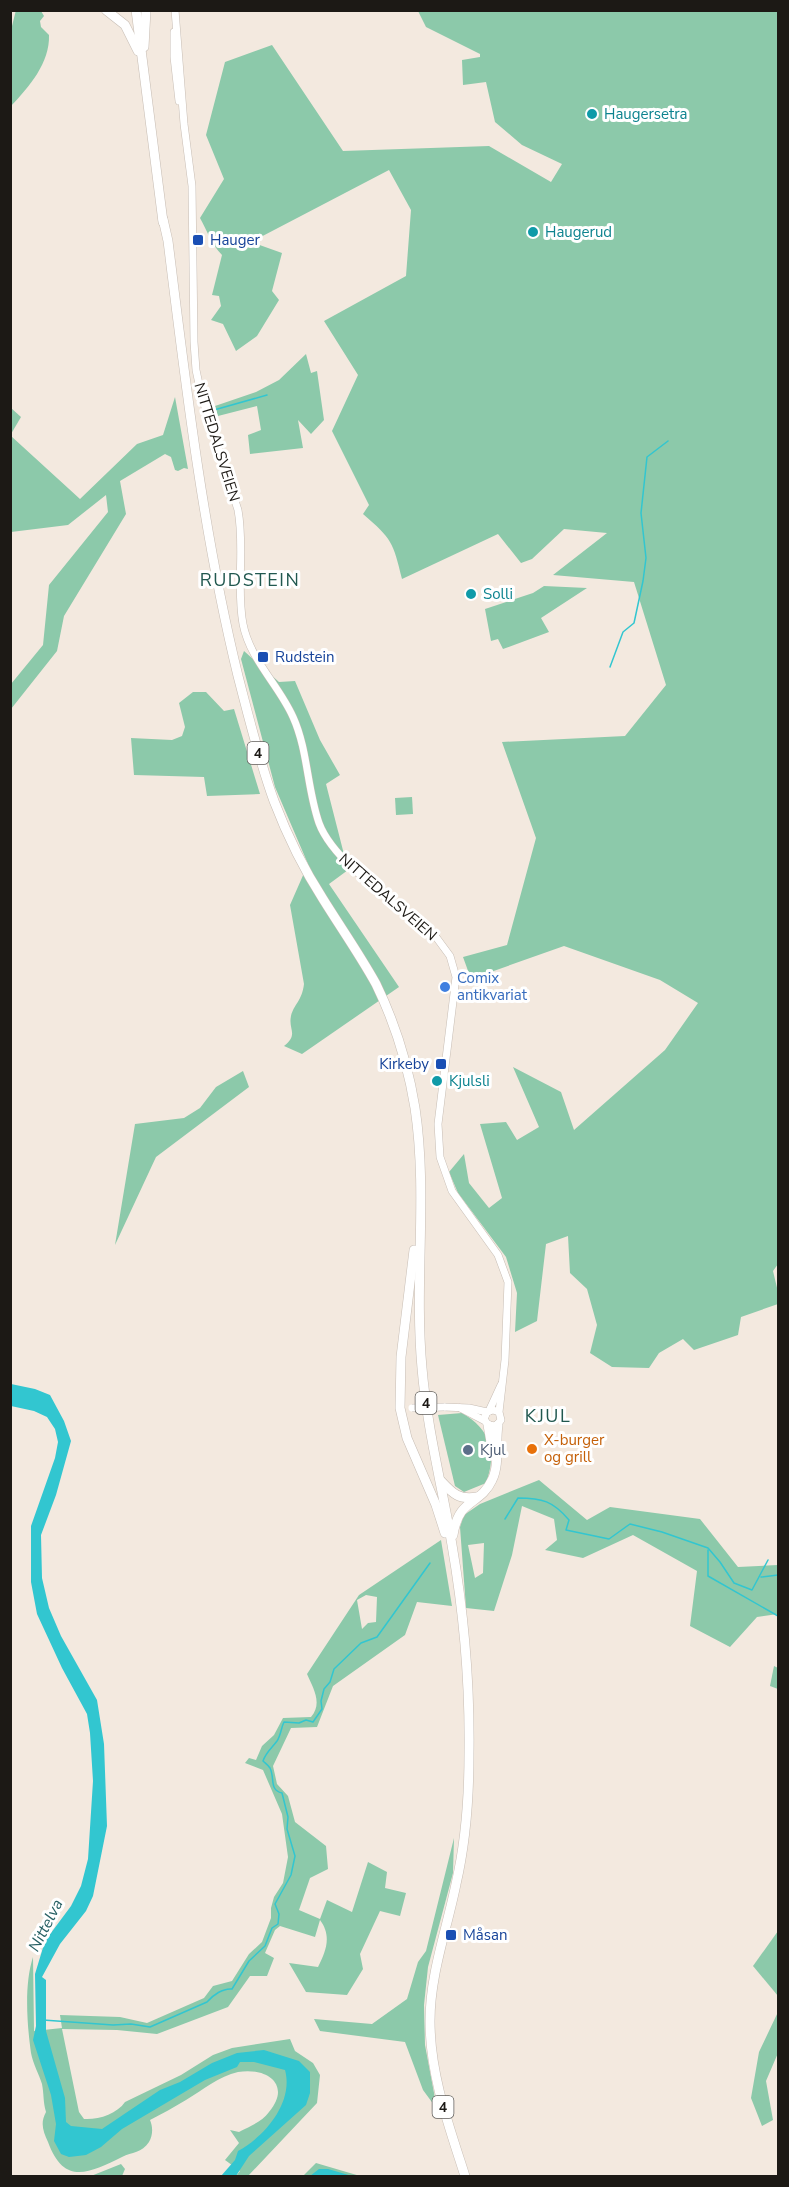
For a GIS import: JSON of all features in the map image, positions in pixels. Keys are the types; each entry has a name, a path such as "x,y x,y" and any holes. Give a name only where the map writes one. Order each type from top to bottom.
{"highway":[{"name":"4","path":"106,10 124,25 142,58"},
{"name":"4","path":"136,10 194,479 234,681 257,764 280,828 306,880 371,985 395,1043 405,1080 414,1139 422,1372 456,1568 468,1677 468,1793 458,1876 432,1990 430,2035 436,2081 465,2176"},
{"name":"4","path":"142,58 147,10"},
{"name":"4","path":"163,219 168,241 199,479 235,662 259,754 284,826 310,878 375,983 399,1041 410,1079 419,1139 421,1244 419,1260"},
{"name":"4","path":"416,1236 401,1357 400,1408 405,1431 436,1505 456,1568"},
{"name":"4","path":"486,1423 496,1456"},
{"name":"4","path":"452,1544 458,1516 492,1482 495,1472 498,1425"},
{"path":"440,1480 457,1497 477,1497"}],"main road":[{"name":"NITTEDALSVEIEN","path":"175,10 192,192 196,370 202,398 238,510 241,530 241,605 244,629 252,651 296,723 316,812 327,839 347,863 436,937 452,960 456,977 455,991 438,1118 438,1150 452,1191 498,1255 506,1272 509,1303 499,1412"},
{"name":"NITTEDALSVEIEN","path":"488,1411 501,1385"},
{"path":"400,1408 444,1407 495,1410 499,1412 501,1418 498,1425 493,1427 460,1408"},
{"path":"486,1423 488,1411"}],"green space":[{"path":"16,10 41,11 44,16 40,21 41,27 49,35 42,65 25,91 11,106 11,30"},
{"path":"418,11 778,11 778,1264 773,1271 778,1304 741,1317 738,1335 694,1350 683,1339 659,1353 649,1368 612,1367 590,1353 597,1325 587,1289 570,1273 568,1236 546,1244 537,1321 515,1332 517,1293 506,1257 458,1193 449,1172 464,1154 469,1183 489,1208 502,1198 480,1124 506,1122 517,1140 539,1127 513,1067 561,1092 574,1130 665,1050 698,1003 660,980 564,946 471,979 463,957 507,945 536,838 502,742 625,736 666,685 634,582 553,575 607,533 564,529 532,559 521,563 498,534 402,579 390,542 363,514 369,505 332,431 358,375 324,321 406,276 411,210 389,170 251,242 282,253 272,291 279,300 257,336 236,351 223,324 211,320 221,306 219,296 212,295 222,255 212,242 200,218 224,179 206,135 225,62 272,45 343,151 489,146 551,182 562,164 522,145 495,122 486,82 463,85 462,60 480,57 480,54 426,27"},
{"path":"306,354 311,373 317,371 324,420 311,434 298,420 303,448 250,454 248,435 261,430 257,406 218,416 215,406 256,392 279,380"},
{"path":"175,397 188,469 175,470 171,457 165,454 120,481 126,514 64,616 57,651 11,709 11,684 43,645 49,585 108,512 106,495 68,525 11,532 11,436 80,499 137,444 163,435"},
{"path":"11,408 21,417 11,434"},
{"path":"544,586 587,588 541,618 549,632 503,649 498,639 491,641 485,609 533,593"},
{"path":"244,651 279,682 295,681 320,740 340,775 326,784 348,870 329,884 399,987 302,1054 284,1046 292,1035 291,1016 302,994 304,984 290,905 308,864 275,787 241,659"},
{"path":"193,692 206,692 224,711 234,709 260,794 207,796 204,777 134,775 131,738 172,740 182,736 185,727 179,703"},
{"path":"412,797 413,814 396,815 395,798"},
{"path":"243,1071 249,1087 156,1157 115,1245 135,1124 184,1118 200,1108 216,1087"},
{"path":"462,1413 480,1427 491,1452 486,1483 464,1492 455,1486 438,1415"},
{"path":"539,1480 587,1520 610,1507 700,1519 738,1567 778,1565 778,1614 757,1617 730,1647 690,1626 697,1571 633,1535 583,1558 545,1550 557,1540 554,1519 522,1506 512,1555 494,1611 466,1608 460,1527 464,1515 480,1504","holes":["484,1543 483,1573 475,1578 468,1545"]},
{"path":"441,1540 452,1606 417,1602 405,1635 333,1686 317,1727 291,1728 273,1766 277,1784 288,1796 295,1822 326,1846 328,1869 310,1878 299,1910 320,1919 327,1900 352,1912 368,1862 387,1872 385,1888 406,1893 400,1916 380,1911 360,1954 363,1969 347,1995 306,1992 289,1963 318,1967 327,1938 320,1920 315,1937 280,1926 275,1930 265,1953 274,1958 267,1976 250,1976 228,2007 157,2034 117,2030 62,2029 79,2112 84,2119 112,2113 125,2102 181,2075 213,2055 232,2048 290,2039 295,2051 313,2063 320,2075 317,2103 248,2176 236,2176 240,2171 225,2160 239,2143 230,2130 239,2132 256,2124 269,2112 278,2094 277,2086 267,2075 249,2071 224,2077 150,2120 151,2137 146,2146 140,2150 99,2168 79,2172 70,2170 54,2156 43,2127 46,2112 43,2088 31,2053 28,2017 28,1980 33,1957 34,2031 62,2028 60,2015 120,2017 147,2023 204,1998 213,1986 232,1981 249,1954 262,1942 271,1918 274,1897 283,1883 288,1857 282,1814 263,1770 245,1763 249,1758 256,1760 262,1746 274,1735 283,1718 311,1717 315,1712 317,1701 307,1674 359,1595","holes":["366,1595 377,1597 376,1622 368,1623 362,1629 357,1600"]},
{"path":"774,1666 778,1668 778,1689 770,1686"},
{"path":"454,1838 453,1873 428,1967 424,2005 425,2045 437,2109 423,2090 405,2042 320,2031 314,2019 372,2024 407,1999 418,1962 426,1951"},
{"path":"778,1931 778,1996 753,1966"},
{"path":"778,2012 778,2053 766,2081 773,2120 762,2126 751,2098 759,2052"},
{"path":"316,2163 360,2176 303,2176"},
{"path":"121,2164 125,2169 122,2176 91,2176"}],"water":[{"name":"Nittelva","path":"11,1384 50,1395 64,1421 71,1441 56,1495 41,1535 42,1578 49,1608 61,1636 97,1700 104,1744 107,1826 93,1896 86,1911 60,1944 42,1977 46,1980 46,2031 65,2098 66,2122 71,2126 102,2129 160,2090 180,2082 212,2063 237,2053 264,2050 299,2061 310,2072 310,2093 306,2105 249,2156 236,2176 221,2176 235,2160 238,2151 258,2137 275,2118 285,2095 287,2082 285,2070 254,2062 240,2062 237,2067 205,2080 122,2129 101,2147 86,2155 69,2157 61,2154 54,2141 56,2124 51,2095 33,2040 36,2026 35,1974 45,1941 71,1906 81,1886 88,1859 93,1781 87,1714 37,1614 31,1582 31,1526 55,1458 58,1442 55,1429 47,1417 34,1411 11,1406"},
{"path":"319,2169 328,2169 352,2176 310,2176"}],"waterway":[{"path":"214,410 267,395"},
{"path":"610,667 623,632 634,623 643,581 646,558 641,513 647,457 668,441"},
{"path":"505,1519 518,1498 534,1499 546,1502 558,1509 569,1520 566,1530 609,1539 630,1524 662,1532 708,1548 734,1583 752,1590 768,1560"},
{"path":"708,1550 708,1576 778,1616"},
{"path":"43,2020 150,2027 207,2002 222,1991 232,1989 249,1961 265,1946 272,1928 278,1924 279,1914 275,1904 291,1875 295,1856 287,1829 288,1817 282,1793 275,1789 269,1767 263,1761 264,1758 278,1739 284,1722 299,1723 306,1720 313,1722 322,1709 324,1689 330,1682 334,1669 361,1643 377,1637 430,1563"},
{"path":"761,1577 778,1575"}],"place":[{"name":"Haugersetra","path":"592,114"},
{"name":"Haugerud","path":"533,232"},
{"name":"Hauger","path":"198,240"},
{"name":"Solli","path":"471,594"},
{"name":"Rudstein","path":"263,657"},
{"name":"Comix antikvariat","path":"445,987"},
{"name":"Kirkeby","path":"441,1064"},
{"name":"Kjulsli","path":"437,1081"},
{"name":"X-burger og grill","path":"532,1449"},
{"name":"Kjul","path":"468,1450"},
{"name":"Måsan","path":"451,1935"}],"district":[{"name":"RUDSTEIN","path":"250,580"},
{"name":"KJUL","path":"548,1416"}]}
